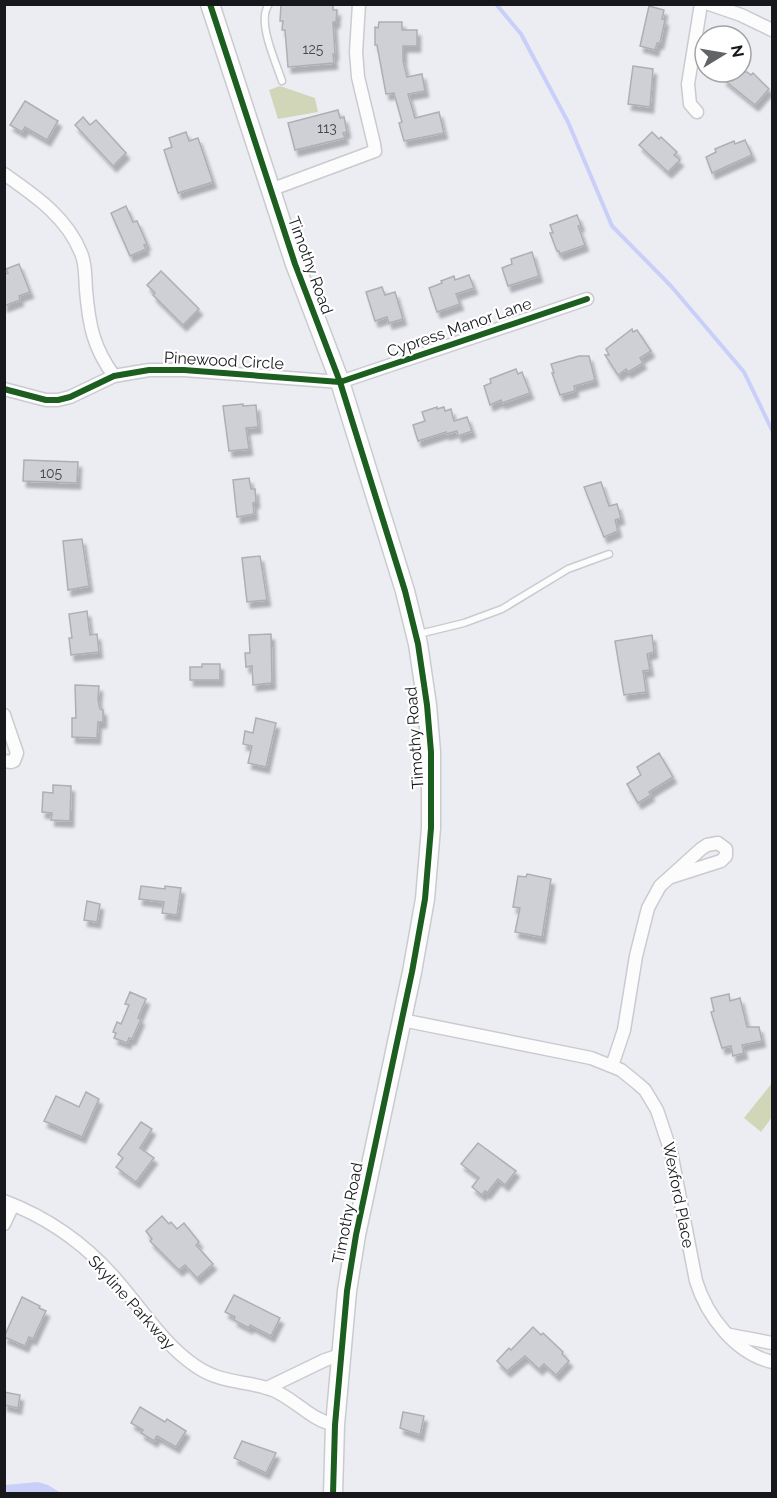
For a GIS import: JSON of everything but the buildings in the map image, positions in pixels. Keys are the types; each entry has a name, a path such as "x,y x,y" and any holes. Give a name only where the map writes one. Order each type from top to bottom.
{"main road":[{"name":"Timothy Road","path":"210,4 270,190 340,382 405,591 427,705 431,752 430,860 420,933 356,1235 340,1355 333,1494"}],"street":[{"path":"270,190 375,151 358,77 356,52 359,4"},
{"path":"697,112 690,104 688,84 701,4"},
{"path":"709,4 741,15 772,30"},
{"path":"4,174 51,209 77,244 84,264 93,339 114,376"},
{"name":"Cypress Manor Lane","path":"340,382 587,299"},
{"name":"Pinewood Circle","path":"4,389 46,400 58,400 70,397 114,376 149,370 184,370 340,382"},
{"path":"4,716 15,741 17,753 11,762 4,761"},
{"path":"612,1066 624,1030 636,956 648,908 660,886 671,876"},
{"name":"Wexford Place","path":"402,1020 591,1058 621,1070 645,1090 663,1123 671,1152 696,1281 710,1312 729,1335 753,1356 772,1362"},
{"path":"4,1224 9,1203"},
{"name":"Skyline Parkway","path":"9,1203 35,1215 74,1240 103,1265 175,1351 198,1368 224,1380 278,1392 318,1420 335,1425"},
{"path":"729,1335 772,1342"},
{"path":"267,1388 340,1355"}],"lane":[{"path":"269,4 265,11 264,21 282,81"},
{"path":"415,635 464,623 502,609 568,569 609,554"}],"green space":[{"path":"280,86 315,98 318,112 278,119 269,90"},
{"path":"772,1083 772,1117 761,1132 744,1118"}],"water":[{"path":"38,1482 61,1493 5,1493 5,1485"}],"waterway":[{"path":"496,4 521,34 568,122 612,226 671,286 744,372 772,430"}],"cycle path":[{"path":"210,4 295,264 340,382 405,591 418,644 431,752 431,828 425,899 412,972 356,1235 347,1291 335,1425 333,1494"},
{"path":"4,389 46,400 58,400 70,397 114,376 149,370 184,370 340,382 587,299"}]}
